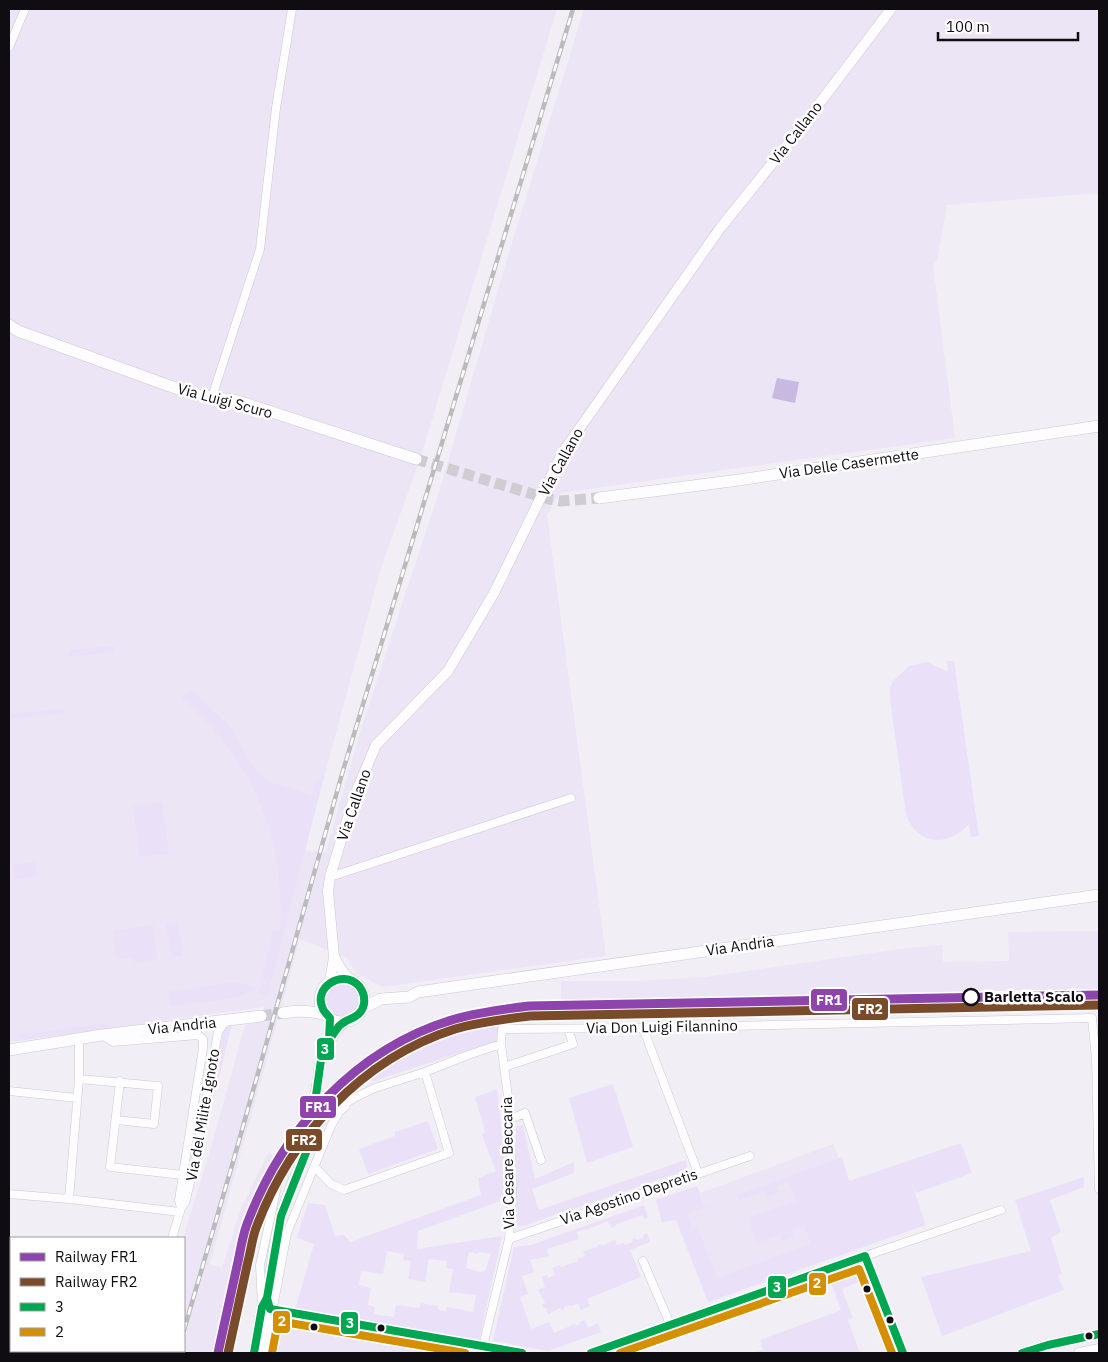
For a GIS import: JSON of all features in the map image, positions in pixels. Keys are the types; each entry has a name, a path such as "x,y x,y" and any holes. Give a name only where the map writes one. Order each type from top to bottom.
{"main road":[{"name":"Via Luigi Scuro","path":"9,325 18,330 192,394 238,401 416,459"},
{"name":"Via Delle Casermette","path":"599,498 739,480 1099,426"},
{"name":"Via Andria","path":"363,994 381,999 409,997 418,992 1099,895"},
{"path":"283,1013 311,1011 344,1022 353,1019 363,1008 363,994 359,986 351,980 340,978 330,982 323,989 321,997 321,1006 328,1016"},
{"path":"298,1011 321,997"},
{"name":"Via Andria","path":"363,1008 381,999"},
{"name":"Via Andria","path":"9,1050 102,1035 224,1022 261,1016"}],"street":[{"path":"9,47 25,9"},
{"path":"212,397 260,249 276,108 292,9"},
{"name":"Via Callano","path":"330,982 334,957 328,891 330,877 354,797 376,745 448,671 494,594 563,452 720,227 800,129 891,9"},
{"path":"330,877 571,798"},
{"name":"Via Callano","path":"334,957 343,972 351,980"},
{"path":"328,1016 329,1040"},
{"name":"Via Don Luigi Filannino","path":"502,1030 1092,1018 1098,1059"},
{"name":"Via del Milite Ignoto","path":"172,1237 180,1210 185,1203 194,1167 218,1032 224,1022"},
{"path":"319,1069 329,1040 344,1022"},
{"path":"643,1028 698,1173"},
{"path":"504,1067 572,1044 568,1029"},
{"name":"Via Cesare Beccaria","path":"484,1346 509,1239 512,1195 510,1119 501,1044 502,1030"},
{"name":"Via Andria","path":"102,1035 113,1042 198,1035"},
{"name":"Via del Milite Ignoto","path":"180,1210 179,1200 203,1048 202,1039 198,1035"},
{"path":"68,1199 79,1079 79,1039"},
{"path":"254,1353 267,1305 260,1265 280,1172 296,1144 322,1117 356,1097 375,1088 501,1044"},
{"path":"1098,1059 1099,1189"},
{"path":"315,1167 331,1184 344,1190 449,1153 425,1072"},
{"path":"79,1079 120,1081 158,1086 154,1124 116,1120"},
{"path":"120,1081 110,1167 183,1175"},
{"path":"9,1091 77,1098"},
{"path":"267,1305 274,1302 287,1233 335,1119 339,1112 356,1097"},
{"path":"510,1119 525,1113 541,1160"},
{"path":"262,1353 278,1227 284,1205 311,1134"},
{"name":"Via Agostino Depretis","path":"509,1239 750,1156"},
{"path":"9,1194 180,1210"},
{"path":"591,1353 864,1256 1002,1210"},
{"path":"864,1256 903,1353"},
{"path":"643,1261 670,1324"},
{"path":"267,1305 522,1353"},
{"path":"1099,1334 1095,1336 1093,1343 1099,1349"},
{"path":"1022,1353 1048,1345 1099,1334"},
{"path":"1079,1353 1099,1349"}],"shaded area":[{"path":"9,9 557,9 421,456 381,568 304,850 326,852 360,732 439,492 508,256 584,9 1099,9 1099,193 947,205 937,261 933,265 955,438 560,493 547,515 606,956 383,987 356,973 347,958 300,939 210,1264 222,1268 242,1206 269,1151 281,1166 260,1210 226,1353 140,1353 185,1352 185,1237 183,1237 210,1151 245,1025 262,1022 264,1007 9,1042"},
{"path":"777,378 799,382 795,403 772,398"},
{"path":"114,646 114,651 73,657 68,655 72,650"},
{"path":"947,661 954,661 979,836 971,837 969,824 952,837 934,840 918,833 906,815 890,688 893,681 909,666 927,662 948,672"},
{"path":"190,689 230,726 257,773 268,781 312,795 315,783 325,774 267,997 258,994 261,984 265,984 265,979 262,978 273,931 280,931 279,878 269,829 261,805 237,760 221,738 181,697"},
{"path":"63,709 63,714 9,719 9,714"},
{"path":"162,802 169,854 140,857 133,805"},
{"path":"35,862 37,876 15,879 13,865"},
{"path":"178,923 183,956 172,957 166,925"},
{"path":"153,925 158,959 135,963 133,957 117,959 113,931"},
{"path":"1099,931 1099,999 561,1009 561,981 636,981 705,977 900,949 942,945 943,962 1009,961 1008,932"},
{"path":"233,982 259,988 238,997 171,1007 168,992"},
{"path":"342,984 348,985 353,989 357,994 357,1006 353,1011 348,1015 342,1016 336,1015 331,1011 327,1006 326,1000 327,994 331,989 336,985"},
{"path":"108,1023 109,1028 24,1040 17,1035"},
{"path":"227,1025 232,1025 209,1116 223,1029"},
{"path":"499,1025 496,1041 374,1081 359,1079 399,1054 454,1035"},
{"path":"613,1084 633,1147 587,1163 569,1098"},
{"path":"497,1089 505,1163 503,1200 418,1231 417,1249 502,1236 479,1341 295,1310 314,1244 297,1238 308,1203 325,1205 335,1236 344,1235 350,1242 481,1195 478,1178 496,1171 482,1135 485,1131 475,1097","holes":["387,1251 404,1254 403,1260 411,1261 408,1279 425,1282 429,1259 447,1261 446,1268 453,1269 449,1292 476,1295 473,1312 447,1307 446,1311 438,1310 438,1306 421,1303 419,1308 396,1305 394,1317 374,1314 375,1307 368,1305 371,1288 359,1285 361,1271 383,1274","469,1252 478,1254 479,1252 491,1254 485,1271 480,1272 466,1268"]},
{"path":"428,1121 438,1149 368,1174 359,1149 395,1136 395,1132"},
{"path":"523,1125 535,1179 574,1162 574,1173 532,1189 539,1210 686,1160 687,1170 523,1226 516,1226 516,1126"},
{"path":"961,1143 972,1173 916,1193 910,1179 925,1225 708,1302 676,1220 662,1222 656,1200 697,1186 704,1207 842,1157 849,1181","holes":["789,1182 796,1201 748,1218 757,1243 780,1235 782,1241 794,1237 792,1230 804,1226 811,1244 717,1278 697,1226 692,1228 687,1214 737,1196 739,1200 764,1191 766,1197 779,1193 776,1186"]},
{"path":"833,1144 849,1182 905,1163 926,1225 708,1302 677,1220 662,1222 657,1200 697,1187 701,1193"},
{"path":"1084,1177 1084,1187 1050,1200 1061,1232 1051,1238 1062,1274 1058,1275 1064,1290 942,1336 921,1277 1031,1251 1015,1200"},
{"path":"644,1205 648,1218 644,1219 643,1215 616,1224 616,1226 611,1228 608,1221 577,1232 579,1239 547,1249 549,1256 530,1260 534,1272 522,1276 528,1294 520,1297 531,1329 549,1322 554,1333 575,1324 576,1326 585,1320 588,1328 598,1323 601,1332 548,1351 493,1341 514,1247 531,1245"},
{"path":"647,1233 650,1242 630,1250 641,1277 587,1299 590,1306 581,1310 578,1304 564,1307 561,1310 560,1308 548,1314 546,1308 542,1305 545,1303 538,1290 545,1287 542,1277 547,1275 548,1278 555,1275 552,1268 578,1261 577,1259 585,1256 583,1251 598,1247 597,1245 601,1244 602,1246 615,1240 617,1245 624,1243 625,1245 633,1242 632,1239 643,1238 643,1235"},
{"path":"862,1266 874,1297 866,1301 860,1281 842,1289 853,1318 848,1320 860,1353 753,1353 763,1350 760,1340 841,1310 830,1280"},
{"path":"277,1315 454,1346 453,1353 271,1353"}],"tunnel":[{"path":"416,459 549,499 561,501 599,498"},
{"path":"261,1016 283,1013"},
{"path":"315,1094 319,1069"},
{"path":"311,1133 314,1100"}],"railway":[{"path":"185,1327 342,774 573,9"}],"rail line":[{"name":"FR1","path":"218,1353 242,1240 262,1189 280,1156 302,1125 327,1097 355,1072 386,1050 419,1032 455,1019 529,1006 1099,995"},
{"name":"FR2","path":"228,1353 255,1232 270,1195 288,1163 309,1133 333,1106 360,1081 389,1060 421,1042 455,1029 492,1021 530,1016 1099,1005"}],"transit line":[{"name":"3","path":"329,1040 330,1018 323,1009 322,994 330,983 345,979 352,981 362,990 364,1004 360,1013 339,1026 328,1042 321,1060 309,1145 281,1216 267,1298 270,1309 522,1353"},
{"name":"3","path":"591,1353 865,1256 903,1353"},
{"name":"2","path":"620,1353 859,1269 892,1353"},
{"name":"3","path":"254,1353 262,1307 267,1298"},
{"name":"2","path":"272,1353 278,1321 465,1353"},
{"name":"3","path":"1022,1353 1048,1345 1099,1334"}],"place":[{"name":"Barletta Scalo","path":"971,997"}]}
